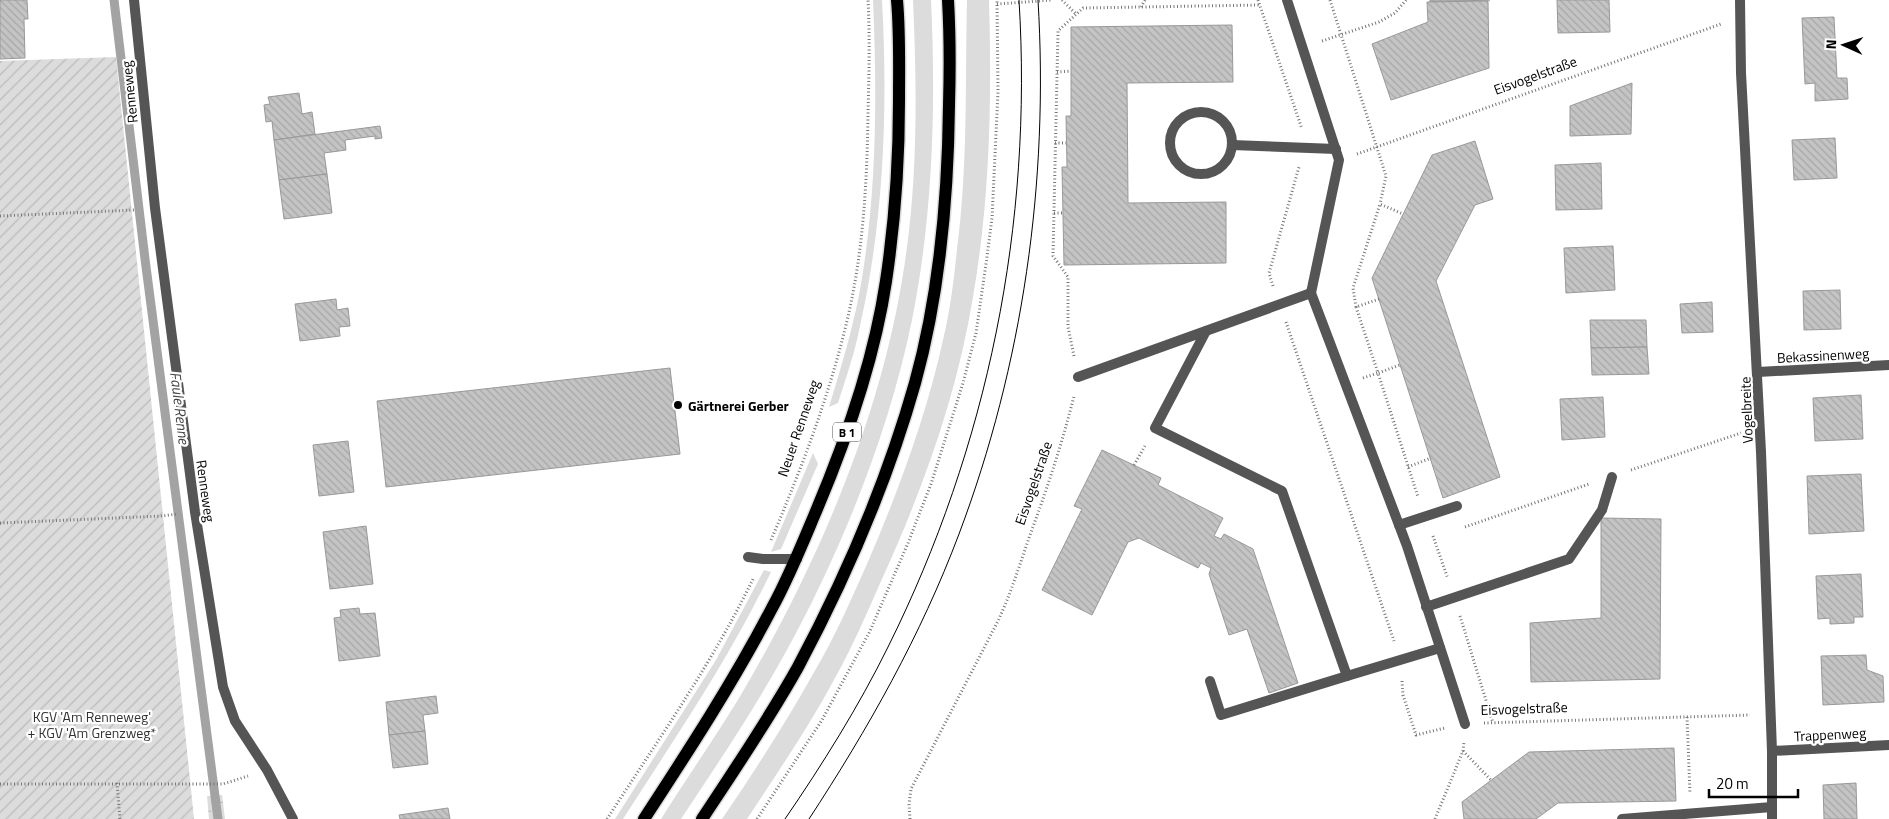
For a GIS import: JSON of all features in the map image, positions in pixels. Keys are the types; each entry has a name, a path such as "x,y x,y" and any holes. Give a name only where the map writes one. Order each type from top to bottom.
{"main road":[{"name":"B 1","path":"644,819 742,663 773,607 796,559 833,471 857,402 875,334 886,282 894,219 899,140 897,0"},
{"path":"702,819 768,718 797,669 831,602 867,521 884,477 915,383 932,302 945,214 949,136 950,58 948,0"}],"street":[{"name":"Renneweg","path":"134,0 155,208 194,512 223,687 235,721 267,770 293,819"},
{"path":"1078,377 1311,293 1340,160 1287,0"},
{"name":"Vogelbreite","path":"1740,0 1745,151 1758,372 1772,751 1772,819"},
{"path":"1198,112 1209,113 1219,117 1231,134 1232,145 1230,156 1223,164 1215,171 1204,174 1193,173 1176,161 1172,151 1171,140 1173,130 1179,121 1188,115 1198,112"},
{"path":"1232,145 1336,149"},
{"name":"Eisvogelstraße","path":"1311,293 1399,525 1465,724"},
{"path":"1206,331 1155,428 1282,491 1347,676"},
{"name":"Bekassinenweg","path":"1758,372 1889,365"},
{"path":"1426,607 1569,559 1602,510 1612,477"},
{"path":"1399,525 1457,506"},
{"path":"748,556 763,559 796,559"},
{"path":"1210,681 1221,715 1440,648"},
{"name":"Trappenweg","path":"1772,751 1889,744"},
{"path":"1622,819 1772,807"}],"path":[{"name":"Neuer Renneweg","path":"607,819 706,666 740,605 763,559 803,464 820,417 846,325 863,225 867,159 868,0"},
{"path":"997,14 997,2 1052,0"},
{"path":"1062,0 1076,14"},
{"path":"1141,7 1145,0"},
{"path":"1330,0 1386,176 1380,204 1353,288 1356,307 1378,373 1400,365"},
{"path":"1302,46 1379,22 1395,13 1406,0"},
{"path":"1078,377 1068,327 1068,277 1053,256 1058,31 1083,8 1260,5"},
{"name":"Eisvogelstraße","path":"1340,160 1740,17"},
{"path":"1057,72 1071,72"},
{"path":"1056,143 1066,143"},
{"path":"1380,204 1403,214"},
{"path":"0,216 128,211"},
{"path":"1054,213 1063,213"},
{"path":"1356,307 1379,299"},
{"name":"Eisvogelstraße","path":"910,819 910,788 998,621 1015,580 1065,433 1078,377"},
{"path":"1456,530 1760,426"},
{"path":"1408,466 1430,458"},
{"path":"0,523 170,515"},
{"path":"1406,546 1440,535"},
{"name":"Eisvogelstraße","path":"1465,724 1770,714"},
{"path":"1687,717 1691,814"},
{"path":"1435,819 1463,751 1465,724"},
{"path":"1463,751 1490,780"},
{"path":"117,783 120,819"},
{"path":"0,784 223,784"}],"green space":[{"path":"873,0 882,0 884,41 884,123 879,205 868,286 856,345 838,403 829,407 856,311 871,209 875,139"},
{"path":"913,0 931,0 933,121 929,201 925,241 912,320 891,404 862,488 845,529 808,610 776,670 723,756 681,819 661,819 731,711 779,627 826,528 847,478 881,374 904,268 912,202 915,134"},
{"path":"967,0 989,0 990,112 979,260 966,334 948,406 925,476 897,545 860,629 835,678 804,732 747,819 722,819 780,729 835,634 890,509 920,426 948,318 961,218"},
{"name":"KGV 'Am Renneweg' + KGV 'Am Grenzweg*","path":"116,57 194,819 0,819 0,61"},
{"path":"813,453 818,464 781,549 771,552"},
{"path":"764,570 771,572 719,667 623,819 615,819 716,660"},
{"path":"222,795 225,819 209,819 207,796"}],"building":[{"path":"0,0 27,0 28,19 24,19 25,58 0,59"},
{"path":"1430,0 1490,0 1430,2"},
{"path":"1557,0 1609,0 1610,32 1558,33"},
{"path":"1488,1 1489,68 1391,100 1372,44 1428,22 1427,2"},
{"path":"1834,17 1837,78 1847,78 1848,99 1815,101 1815,83 1805,84 1802,18"},
{"path":"1232,25 1233,82 1127,83 1128,203 1226,202 1226,263 1064,265 1062,167 1067,167 1066,116 1071,116 1071,27"},
{"path":"1632,83 1631,134 1570,136 1570,106"},
{"path":"299,93 302,114 312,112 315,134 274,140 272,121 266,122 264,105 270,104 268,97"},
{"path":"380,126 382,138 375,139 375,136 345,140 346,150 324,153 327,174 279,180 274,140"},
{"path":"1835,138 1837,178 1794,180 1792,140"},
{"path":"1475,141 1493,199 1475,205 1436,281 1500,477 1443,498 1372,278 1432,155"},
{"path":"1601,163 1602,209 1556,210 1555,165"},
{"path":"327,174 332,213 284,219 279,180"},
{"path":"1613,246 1615,290 1566,293 1564,248"},
{"path":"1840,290 1841,329 1804,330 1803,291"},
{"path":"336,299 337,310 348,308 350,326 339,327 340,336 300,341 295,304"},
{"path":"1712,302 1713,332 1682,333 1680,304"},
{"path":"1590,320 1646,320 1647,347 1591,348"},
{"path":"1647,347 1649,374 1592,375 1591,348"},
{"path":"670,368 680,454 386,487 377,401"},
{"path":"1861,395 1863,439 1815,441 1813,398"},
{"path":"1603,397 1605,437 1562,440 1560,399"},
{"path":"348,441 354,492 319,496 313,445"},
{"path":"1102,450 1161,478 1158,485 1223,518 1214,536 1221,539 1224,534 1253,549 1298,683 1269,693 1247,629 1229,635 1209,574 1211,568 1201,563 1198,568 1139,538 1128,542 1092,615 1042,590 1082,509 1074,506"},
{"path":"1861,474 1864,531 1809,534 1807,476"},
{"path":"1601,518 1661,519 1660,679 1531,682 1530,623 1601,618"},
{"path":"366,526 373,584 330,589 323,532"},
{"path":"1861,574 1863,617 1854,617 1854,623 1830,624 1830,618 1818,619 1816,576"},
{"path":"359,608 360,614 375,613 380,656 339,661 334,618 341,617 340,610"},
{"path":"1866,655 1867,670 1883,676 1884,702 1823,705 1821,656"},
{"path":"436,696 438,713 423,715 425,731 389,735 386,702"},
{"path":"425,731 428,764 393,768 389,735"},
{"path":"1674,748 1676,801 1558,803 1536,819 1464,819 1462,802 1529,752"},
{"path":"1856,783 1857,819 1824,819 1823,785"},
{"path":"448,808 450,819 400,819 399,815"}],"waterway":[{"name":"Faule Renne","path":"114,0 145,259 218,819"}],"tram line":[{"path":"785,819 840,735 888,647 923,571 953,493 977,413 996,332 1010,250 1018,167 1021,84 1019,0"},
{"path":"809,819 852,751 892,681 928,608 959,534 981,470 1000,404 1027,272 1035,204 1039,136 1038,0"}],"place":[{"name":"Gärtnerei Gerber","path":"678,405"}]}
